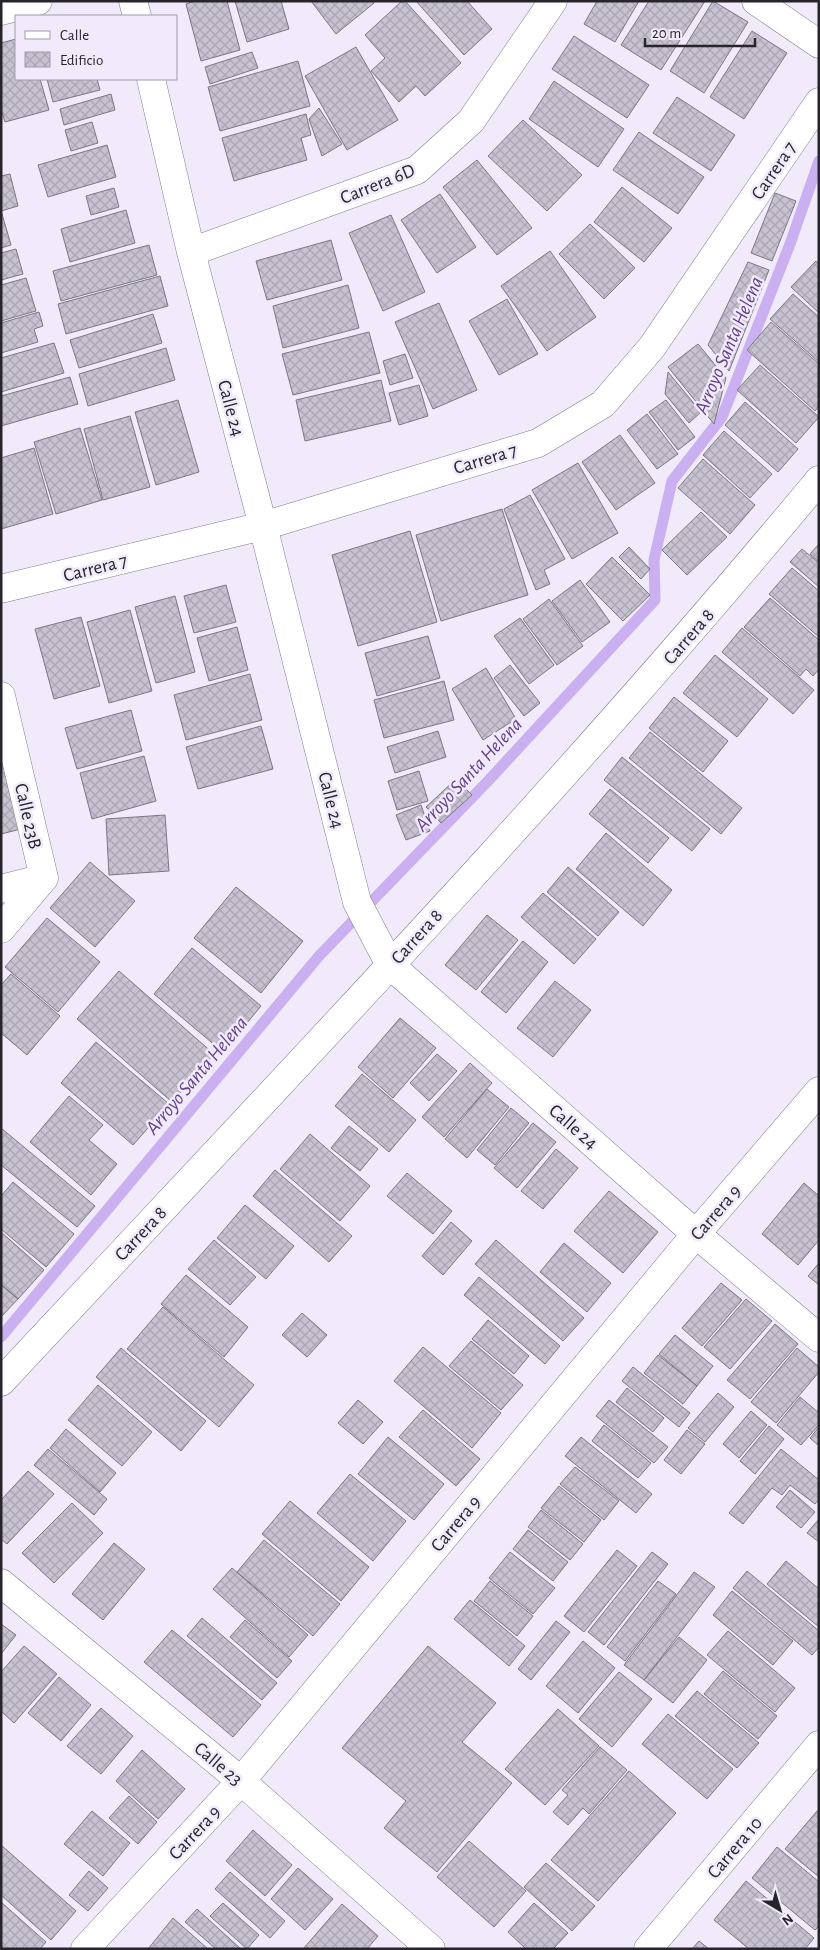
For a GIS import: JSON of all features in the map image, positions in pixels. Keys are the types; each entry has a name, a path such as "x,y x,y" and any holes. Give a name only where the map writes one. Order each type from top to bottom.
{"street":[{"path":"1,11 38,1"},
{"path":"134,1 137,15"},
{"name":"Carrera 6D","path":"191,252 417,170 470,121 553,1"},
{"path":"756,1 819,44"},
{"name":"Calle 24","path":"151,80 191,252 264,526 357,902 390,965 696,1234 819,1338"},
{"name":"Carrera 7","path":"1,589 264,526 538,442 603,404 652,347 819,102"},
{"name":"Carrera 8","path":"1,1382 390,965 649,680 819,480"},
{"name":"Calle 23B","path":"1,696 44,878"},
{"path":"1,889 44,878"},
{"path":"1,929 44,878"},
{"name":"Carrera 9","path":"85,1949 241,1781 696,1234 819,1091"},
{"name":"Calle 23","path":"1,1583 241,1781 431,1949"},
{"name":"Carrera 10","path":"648,1949 819,1745"}],"building":[{"path":"195,1 227,1 240,50 201,61 186,4"},
{"path":"235,1 281,1 289,29 247,42"},
{"path":"311,1 372,1 374,3 336,34"},
{"path":"402,1 405,1 461,63 425,96 416,86 399,102 371,71 385,58 365,35"},
{"path":"416,1 467,1 492,29 464,55"},
{"path":"597,1 639,1 615,42 584,24"},
{"path":"649,1 705,1 661,70 621,45"},
{"path":"713,1 748,22 704,93 670,71"},
{"path":"752,31 787,53 744,119 710,97"},
{"path":"574,36 649,85 627,118 552,69"},
{"path":"15,39 15,80 40,80 49,110 5,122 1,109 1,43"},
{"path":"356,47 398,120 347,150 305,76"},
{"path":"252,52 258,68 210,84 205,67"},
{"path":"298,61 310,106 220,131 208,87"},
{"path":"47,80 97,80 100,90 53,102"},
{"path":"554,81 624,129 598,167 529,119"},
{"path":"111,94 115,110 64,125 60,109"},
{"path":"677,97 735,135 711,171 653,133"},
{"path":"319,108 342,144 322,156 309,119"},
{"path":"306,114 311,135 301,138 307,160 234,181 222,138"},
{"path":"523,120 582,175 547,211 488,156"},
{"path":"92,122 98,143 71,151 65,130"},
{"path":"639,132 704,177 678,214 613,170"},
{"path":"107,145 116,177 48,197 38,165"},
{"path":"477,160 532,228 497,255 443,187"},
{"path":"10,174 18,206 1,211 1,176"},
{"path":"622,187 672,228 644,262 594,222"},
{"path":"114,188 119,207 91,215 86,196"},
{"path":"775,193 796,201 772,261 751,253"},
{"path":"440,194 476,247 437,273 401,220"},
{"path":"126,210 135,243 70,262 61,229"},
{"path":"1,215 11,245 1,248"},
{"path":"391,215 425,292 383,311 349,233"},
{"path":"590,224 635,268 604,299 559,254"},
{"path":"331,240 342,280 267,300 256,261"},
{"path":"149,245 157,275 61,301 53,271"},
{"path":"16,249 23,274 1,280 1,253"},
{"path":"550,251 596,317 547,351 501,286"},
{"path":"816,261 819,264 819,313 791,287"},
{"path":"748,262 769,270 729,371 708,345"},
{"path":"160,276 168,306 66,334 58,304"},
{"path":"26,278 36,311 1,321 1,285"},
{"path":"348,285 359,328 283,348 273,306"},
{"path":"793,294 819,317 819,362 770,319"},
{"path":"507,299 538,354 499,375 469,321"},
{"path":"439,303 477,390 433,409 395,322"},
{"path":"39,312 43,326 34,329 38,342 1,353 1,323"},
{"path":"153,314 162,343 79,368 70,340"},
{"path":"771,322 819,364 819,406 815,411 747,350"},
{"path":"369,332 380,373 293,395 282,354"},
{"path":"54,343 64,373 1,392 1,358"},
{"path":"698,344 726,378 714,424 668,367"},
{"path":"166,348 175,380 88,406 79,374"},
{"path":"405,354 413,378 390,385 383,361"},
{"path":"760,365 819,417 796,443 737,390"},
{"path":"668,372 701,412 689,423 665,394"},
{"path":"70,377 78,404 1,426 1,396"},
{"path":"381,380 391,421 305,441 296,400"},
{"path":"419,385 428,416 399,425 389,393"},
{"path":"178,400 199,472 156,485 135,412"},
{"path":"666,400 695,437 678,450 649,412"},
{"path":"745,402 798,449 778,472 725,425"},
{"path":"647,414 678,454 657,469 627,430"},
{"path":"130,416 150,487 103,500 84,429"},
{"path":"80,428 102,500 56,514 34,442"},
{"path":"724,431 772,474 750,498 703,455"},
{"path":"620,435 655,483 616,510 582,462"},
{"path":"34,448 53,514 1,529 1,458"},
{"path":"703,459 755,505 730,534 678,488"},
{"path":"578,463 618,533 572,559 532,490"},
{"path":"530,495 565,559 544,570 550,584 536,590 504,509"},
{"path":"502,509 528,595 441,621 416,535"},
{"path":"701,512 727,537 687,575 662,550"},
{"path":"410,531 437,622 358,646 332,555"},
{"path":"819,544 819,562 810,554"},
{"path":"629,547 650,569 641,579 619,557"},
{"path":"802,549 819,563 819,587 790,562"},
{"path":"612,557 650,595 623,621 586,584"},
{"path":"792,568 819,591 819,637 769,594"},
{"path":"580,580 610,622 582,642 552,601"},
{"path":"226,585 236,622 194,633 184,596"},
{"path":"175,596 195,672 156,683 135,607"},
{"path":"770,598 819,640 819,669 813,676 806,669 800,676 744,627"},
{"path":"549,599 583,646 557,665 523,619"},
{"path":"130,610 152,691 109,703 87,622"},
{"path":"81,617 100,686 54,699 35,629"},
{"path":"520,618 554,665 529,684 494,636"},
{"path":"237,627 248,670 209,681 197,638"},
{"path":"742,628 814,690 793,714 722,652"},
{"path":"428,636 440,678 377,696 365,653"},
{"path":"715,655 768,699 737,737 683,693"},
{"path":"510,665 540,703 524,716 494,678"},
{"path":"486,668 516,719 483,740 452,689"},
{"path":"250,674 262,720 186,740 174,695"},
{"path":"444,681 454,720 384,738 374,700"},
{"path":"674,697 728,741 703,772 649,728"},
{"path":"131,710 142,751 77,769 65,728"},
{"path":"261,726 273,769 198,789 186,747"},
{"path":"438,731 446,757 395,773 387,747"},
{"path":"650,732 742,808 721,834 629,758"},
{"path":"144,756 156,801 92,819 80,773"},
{"path":"622,757 710,829 692,851 604,780"},
{"path":"1,758 21,829 1,834"},
{"path":"419,771 428,801 397,810 388,781"},
{"path":"456,779 472,795 441,823 426,807"},
{"path":"610,789 669,838 648,863 589,814"},
{"path":"421,805 430,831 406,840 396,815"},
{"path":"165,815 169,871 109,875 106,819"},
{"path":"606,833 672,890 643,926 576,869"},
{"path":"90,862 135,901 95,947 50,908"},
{"path":"568,867 619,912 598,936 547,892"},
{"path":"236,887 303,941 261,993 194,938"},
{"path":"543,893 596,939 574,964 521,917"},
{"path":"487,915 518,940 476,990 445,965"},
{"path":"47,918 100,962 58,1012 5,967"},
{"path":"523,941 548,962 506,1013 481,992"},
{"path":"192,948 261,1006 223,1052 154,994"},
{"path":"119,971 214,1054 172,1102 77,1019"},
{"path":"11,974 60,1016 27,1055 1,1033 1,985"},
{"path":"555,981 591,1010 553,1057 517,1028"},
{"path":"400,1018 436,1048 393,1098 358,1067"},
{"path":"96,1042 169,1104 133,1145 61,1083"},
{"path":"437,1054 457,1071 429,1101 410,1083"},
{"path":"470,1063 492,1083 444,1137 422,1117"},
{"path":"362,1074 416,1120 389,1152 335,1106"},
{"path":"487,1089 509,1107 467,1158 445,1139"},
{"path":"69,1096 103,1125 89,1140 117,1164 91,1195 30,1142"},
{"path":"511,1108 529,1123 495,1165 477,1150"},
{"path":"533,1123 556,1142 517,1188 494,1168"},
{"path":"349,1126 378,1149 360,1171 331,1148"},
{"path":"1,1128 95,1206 77,1227 1,1165"},
{"path":"310,1134 370,1186 340,1221 280,1169"},
{"path":"556,1149 578,1168 543,1209 521,1191"},
{"path":"275,1170 352,1236 329,1262 253,1196"},
{"path":"407,1173 452,1211 433,1234 387,1196"},
{"path":"13,1182 74,1234 46,1267 1,1229 1,1196"},
{"path":"804,1183 819,1196 819,1240 798,1265 762,1234"},
{"path":"609,1191 658,1232 623,1273 574,1231"},
{"path":"245,1205 294,1246 266,1279 217,1238"},
{"path":"451,1222 472,1241 443,1275 422,1256"},
{"path":"1,1232 44,1270 18,1299 1,1284"},
{"path":"214,1240 256,1277 230,1305 188,1269"},
{"path":"496,1240 584,1318 563,1341 475,1264"},
{"path":"564,1243 611,1283 587,1312 540,1272"},
{"path":"819,1263 819,1285 808,1276"},
{"path":"186,1275 248,1327 224,1357 161,1304"},
{"path":"479,1277 560,1346 545,1364 464,1295"},
{"path":"721,1283 742,1300 702,1346 682,1328"},
{"path":"1,1285 18,1299 1,1317"},
{"path":"746,1299 772,1321 730,1369 704,1347"},
{"path":"163,1307 254,1385 219,1427 127,1349"},
{"path":"302,1313 327,1335 307,1357 282,1335"},
{"path":"488,1320 529,1356 514,1374 472,1339"},
{"path":"775,1324 798,1344 750,1399 727,1380"},
{"path":"675,1335 713,1366 697,1386 659,1354"},
{"path":"471,1341 523,1385 501,1410 449,1366"},
{"path":"423,1347 501,1413 472,1448 394,1381"},
{"path":"121,1348 206,1421 181,1451 96,1377"},
{"path":"797,1348 819,1367 819,1372 776,1423 751,1402"},
{"path":"658,1355 697,1386 683,1404 644,1373"},
{"path":"633,1367 690,1413 679,1427 622,1381"},
{"path":"98,1385 152,1432 122,1466 68,1420"},
{"path":"627,1388 664,1418 653,1432 616,1402"},
{"path":"718,1393 734,1407 705,1442 688,1428"},
{"path":"800,1397 819,1413 819,1425 801,1445 777,1425"},
{"path":"358,1400 383,1422 363,1444 338,1423"},
{"path":"609,1400 668,1447 654,1463 596,1416"},
{"path":"423,1410 480,1459 456,1486 399,1437"},
{"path":"751,1411 767,1425 739,1458 723,1444"},
{"path":"604,1425 651,1463 638,1478 592,1441"},
{"path":"769,1426 784,1439 755,1474 740,1461"},
{"path":"819,1427 819,1446 810,1438"},
{"path":"66,1429 116,1473 100,1492 50,1448"},
{"path":"687,1430 705,1444 681,1474 664,1460"},
{"path":"388,1437 444,1484 414,1520 358,1474"},
{"path":"581,1437 652,1494 636,1513 565,1456"},
{"path":"48,1449 107,1499 94,1515 34,1465"},
{"path":"781,1449 819,1480 819,1499 815,1504 790,1485 782,1495 772,1488 743,1524 729,1513"},
{"path":"575,1467 619,1501 604,1520 560,1484"},
{"path":"28,1471 54,1494 7,1544 1,1539 1,1500"},
{"path":"350,1474 406,1521 373,1561 317,1513"},
{"path":"559,1486 601,1520 584,1542 541,1508"},
{"path":"790,1490 815,1512 801,1528 776,1507"},
{"path":"290,1501 369,1567 341,1601 262,1534"},
{"path":"72,1503 103,1533 54,1583 22,1553"},
{"path":"541,1510 583,1544 570,1560 528,1527"},
{"path":"819,1519 819,1542 807,1533"},
{"path":"528,1530 568,1562 553,1581 513,1549"},
{"path":"264,1540 340,1604 313,1636 237,1572"},
{"path":"114,1543 145,1569 103,1620 72,1594"},
{"path":"617,1550 637,1566 584,1632 564,1616"},
{"path":"510,1552 555,1588 533,1614 489,1578"},
{"path":"652,1552 668,1564 604,1645 588,1632"},
{"path":"786,1561 819,1589 819,1627 767,1584"},
{"path":"232,1568 308,1635 289,1657 213,1589"},
{"path":"747,1571 819,1631 819,1647 812,1655 733,1588"},
{"path":"694,1572 715,1587 644,1680 624,1665"},
{"path":"490,1581 533,1616 517,1636 474,1601"},
{"path":"658,1581 676,1594 625,1661 607,1647"},
{"path":"732,1591 793,1641 773,1665 713,1615"},
{"path":"470,1600 525,1646 509,1666 454,1619"},
{"path":"202,1618 277,1683 262,1700 187,1636"},
{"path":"245,1620 292,1661 277,1678 230,1637"},
{"path":"556,1621 570,1632 531,1680 518,1669"},
{"path":"1,1624 16,1635 1,1654"},
{"path":"172,1630 261,1705 233,1737 144,1662"},
{"path":"728,1631 795,1688 775,1712 707,1655"},
{"path":"679,1637 707,1660 673,1703 644,1680"},
{"path":"583,1641 615,1668 578,1713 546,1686"},
{"path":"24,1646 57,1674 14,1723 1,1711 1,1672"},
{"path":"428,1646 496,1703 462,1742 512,1783 437,1872 384,1828 406,1801 342,1748"},
{"path":"723,1671 777,1716 758,1739 704,1694"},
{"path":"619,1672 652,1699 612,1747 579,1719"},
{"path":"59,1677 91,1705 61,1741 28,1713"},
{"path":"697,1691 759,1743 737,1768 675,1716"},
{"path":"101,1708 133,1736 101,1774 67,1746"},
{"path":"558,1709 599,1746 545,1805 505,1769"},
{"path":"668,1714 733,1769 707,1799 642,1744"},
{"path":"600,1747 627,1770 589,1814 583,1808 568,1825 553,1812 568,1795 562,1790"},
{"path":"142,1750 185,1789 158,1819 116,1781"},
{"path":"629,1771 676,1813 598,1901 551,1860"},
{"path":"129,1796 157,1822 138,1844 109,1818"},
{"path":"92,1811 130,1843 103,1876 64,1844"},
{"path":"817,1811 819,1812 819,1877 785,1849"},
{"path":"253,1830 292,1865 265,1896 226,1861"},
{"path":"469,1841 526,1891 494,1927 437,1877"},
{"path":"1,1845 76,1911 51,1940 1,1895"},
{"path":"777,1847 819,1882 819,1926 815,1930 752,1878"},
{"path":"546,1863 595,1906 572,1931 524,1887"},
{"path":"298,1868 333,1899 305,1930 271,1899"},
{"path":"89,1871 108,1888 88,1911 69,1895"},
{"path":"230,1872 285,1921 270,1938 215,1889"},
{"path":"746,1881 814,1938 805,1949 749,1949 714,1920"},
{"path":"1,1902 46,1942 40,1949 1,1949"},
{"path":"223,1903 259,1935 247,1949 210,1916"},
{"path":"534,1903 568,1933 553,1949 526,1949 508,1932"},
{"path":"342,1904 378,1936 367,1949 303,1949"},
{"path":"197,1909 241,1949 216,1949 185,1922"},
{"path":"173,1918 208,1949 148,1949"},
{"path":"699,1941 709,1949 692,1949"}],"waterway":[{"name":"Arroyo Santa Helena","path":"1,1337 319,956 488,781 655,600 654,560 672,481 722,417 790,244 819,161"}]}
